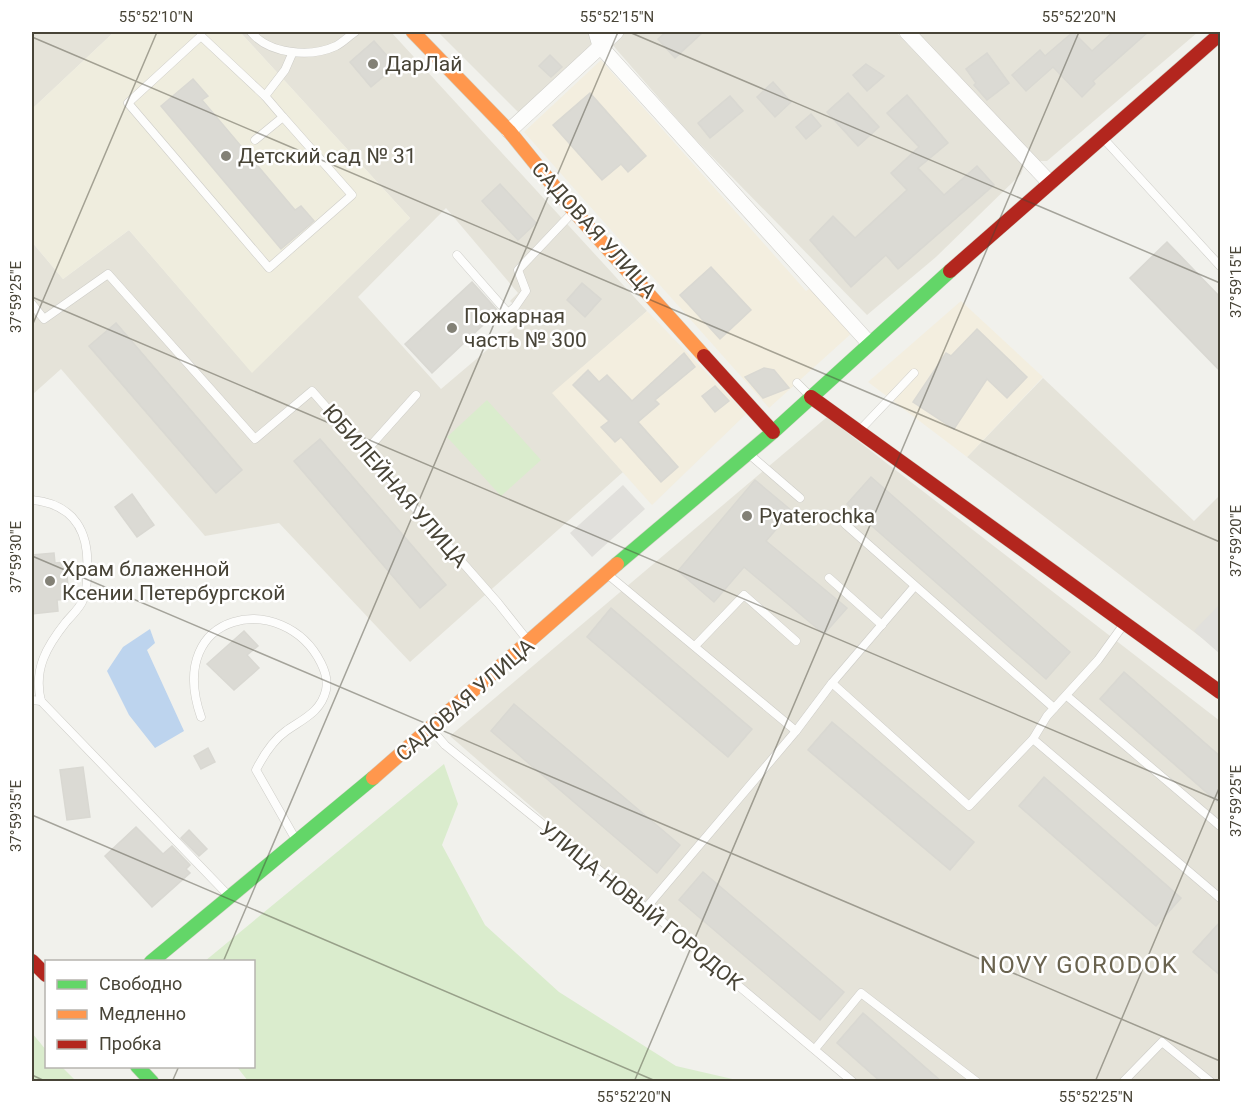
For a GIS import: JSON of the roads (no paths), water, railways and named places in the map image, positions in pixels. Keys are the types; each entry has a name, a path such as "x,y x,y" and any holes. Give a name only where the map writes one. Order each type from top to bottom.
{"street":[{"name":"САДОВАЯ УЛИЦА","path":"413,32 509,132 574,211 773,432"},
{"path":"509,132 598,39 616,32"},
{"path":"907,32 1050,183"},
{"name":"САДОВАЯ УЛИЦА","path":"153,960 530,643 606,573 773,432 868,343 1221,34"},
{"path":"598,39 868,343"},
{"path":"811,397 1221,692"},
{"path":"32,961 45,974"},
{"path":"139,1068 152,1082"}],"lane":[{"path":"251,32 258,40 292,54 335,47 355,32"},
{"path":"201,36 265,96 283,117 352,195 269,268 128,103 201,36"},
{"path":"265,96 285,70 292,54"},
{"path":"255,140 283,117"},
{"path":"1102,137 1221,266"},
{"path":"457,255 508,313 515,308 526,291 518,270 574,211"},
{"name":"ЮБИЛЕЙНАЯ УЛИЦА","path":"32,304 44,319 108,274 255,440 312,391 530,643"},
{"path":"858,432 914,373"},
{"path":"797,383 811,397"},
{"path":"365,452 416,395"},
{"path":"748,453 800,498"},
{"path":"32,500 42,501 67,512 82,532 88,546 84,600 51,643 42,663 37,677 41,701 229,896"},
{"path":"845,524 1054,708"},
{"path":"606,573 796,731"},
{"path":"829,578 882,625"},
{"path":"646,908 914,587"},
{"path":"695,646 744,595 796,641"},
{"path":"201,717 194,697 193,663 208,637 218,628 245,619 274,624 294,634 316,654 327,682 322,700 308,718 286,731 274,742 256,770 297,841"},
{"path":"832,683 969,806 1033,739 1054,708 1067,696 1124,624"},
{"path":"1067,696 1221,826"},
{"path":"32,700 41,701"},
{"name":"УЛИЦА НОВЫЙ ГОРОДОК","path":"431,728 444,745 646,908 853,1082"},
{"path":"1033,739 1221,898"},
{"path":"815,1049 861,993 977,1082"},
{"path":"1123,1082 1162,1042 1211,1082"}],"water":[{"path":"150,629 155,643 147,650 184,731 155,748 129,715 107,671 123,647"}],"place":[{"name":"ДарЛай","path":"373,64"},
{"name":"Детский сад № 31","path":"226,156"},
{"name":"Пожарная часть № 300","path":"452,328"},
{"name":"Pyaterochka","path":"747,516"},
{"name":"Храм блаженной Ксении Петербургской","path":"50,581"}],"district":[{"name":"NOVY GORODOK","path":"1079,965"}]}
